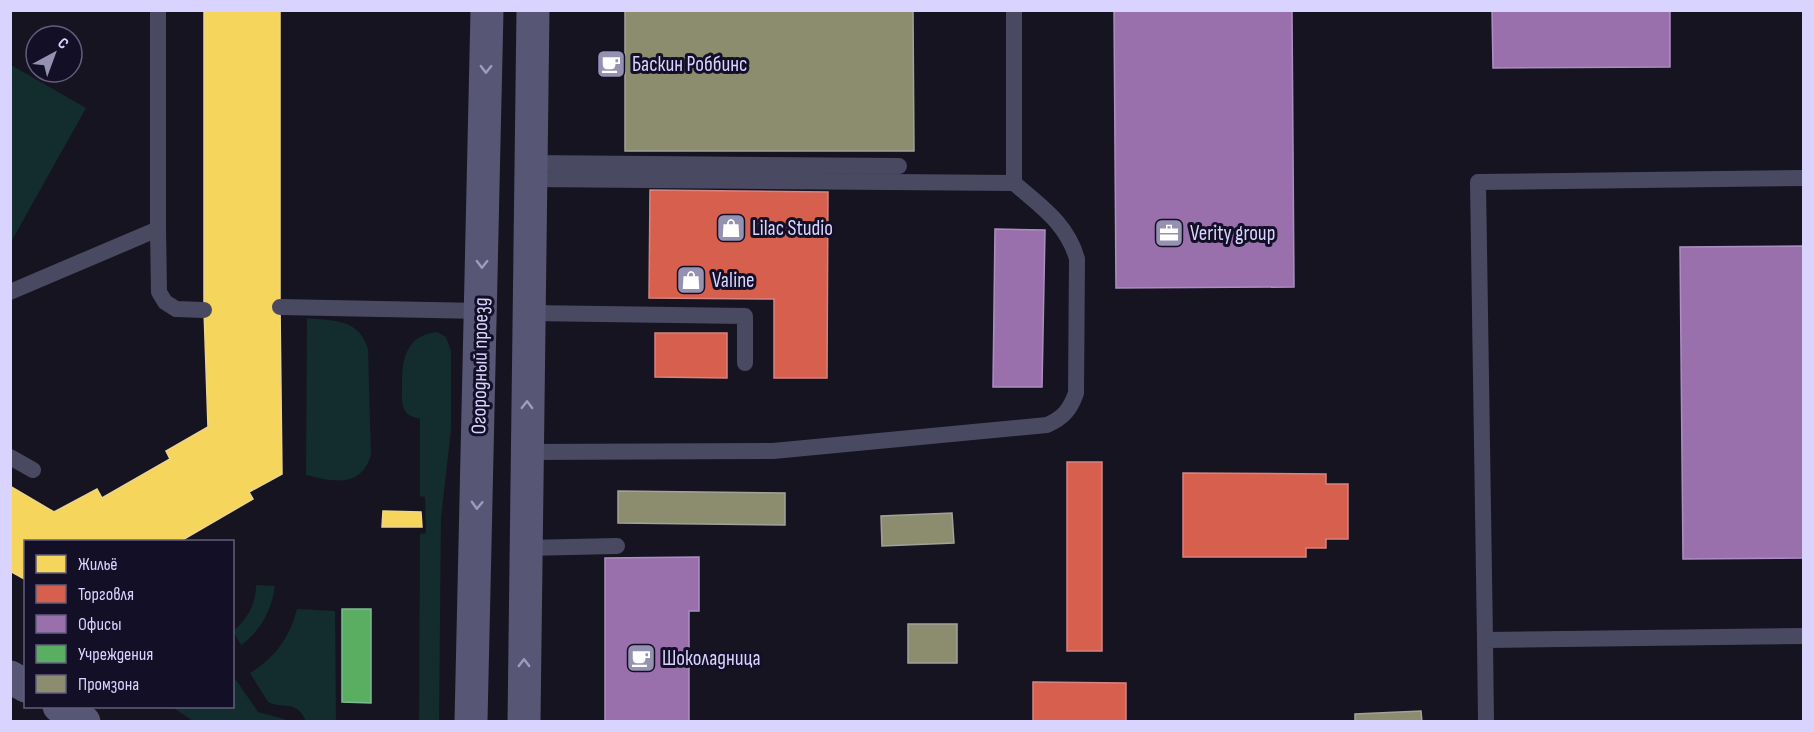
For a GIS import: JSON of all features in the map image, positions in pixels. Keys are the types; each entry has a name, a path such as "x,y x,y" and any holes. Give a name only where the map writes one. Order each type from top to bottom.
{"main road":[{"name":"Огородный проезд","path":"471,722 487,10"},
{"path":"524,722 533,10"},
{"path":"10,677 24,685"},
{"path":"62,708 84,722"}],"lane":[{"path":"158,10 159,292 165,302 176,309 204,310"},
{"path":"1014,10 1014,183"},
{"path":"530,171 899,166"},
{"path":"527,452 773,451 1047,424 1058,420 1072,405 1076,393 1077,259 1072,243 1058,222 1014,183 530,171"},
{"path":"1486,722 1478,182 1803,178"},
{"path":"10,292 158,229"},
{"path":"280,307 480,311"},
{"path":"529,313 745,316 745,363"},
{"path":"10,457 33,470"},
{"path":"525,548 618,546"},
{"path":"1485,640 1803,636"}],"green space":[{"path":"11,65 24,72 24,84 44,84 86,108 11,242"},
{"path":"307,318 335,321 352,326 364,339 368,349 371,455 361,473 353,478 336,480 306,475"},
{"path":"437,332 446,337 451,351 451,430 441,518 439,721 419,722 420,534 426,533 425,497 420,496 420,419 409,415 404,409 402,376 405,358 412,344 426,334"},
{"path":"256,585 275,586 268,611 260,626 241,645 234,630 250,611"},
{"path":"297,609 335,611 336,721 306,721 294,707 268,702 250,673 267,661 286,638"},
{"path":"236,680 258,712 288,721 193,721 174,708 234,708 234,681"}],"building: Жильё":[{"path":"204,10 280,10 282,474 249,492 253,499 182,540 24,540 24,579 10,571 10,486 54,512 97,489 102,498 170,459 166,451 208,427 204,310"},
{"path":"383,511 421,512 422,527 382,527"}],"building: Торговля":[{"path":"650,190 828,192 827,378 774,378 774,299 649,298"},
{"path":"655,333 727,333 727,378 655,377"},
{"path":"1067,462 1102,462 1102,651 1067,651"},
{"path":"1183,473 1326,474 1326,484 1348,484 1348,539 1326,539 1326,548 1306,548 1306,557 1183,557"},
{"path":"1033,682 1126,683 1126,722 1033,722"}],"building: Офисы":[{"path":"1114,10 1292,10 1294,287 1116,288"},
{"path":"1492,10 1670,10 1670,67 1493,68"},
{"path":"995,229 1045,230 1042,387 993,387"},
{"path":"1804,246 1804,558 1683,559 1680,247"},
{"path":"699,557 699,611 689,611 689,722 605,722 605,558"}],"building: Учреждения":[{"path":"342,609 371,609 371,703 342,702"}],"building: Промзона":[{"path":"625,10 913,10 914,151 625,151"},
{"path":"618,491 785,493 785,525 618,523"},
{"path":"952,513 954,543 882,546 881,516"},
{"path":"908,624 957,624 957,663 908,663"},
{"path":"1421,711 1422,722 1355,722 1355,714"}],"place":[{"name":"Баскин Роббинс","path":"611,64"},
{"name":"Lilac Studio","path":"731,228"},
{"name":"Verity group","path":"1169,233"},
{"name":"Valine","path":"691,280"},
{"name":"Шоколадница","path":"641,658"}]}
